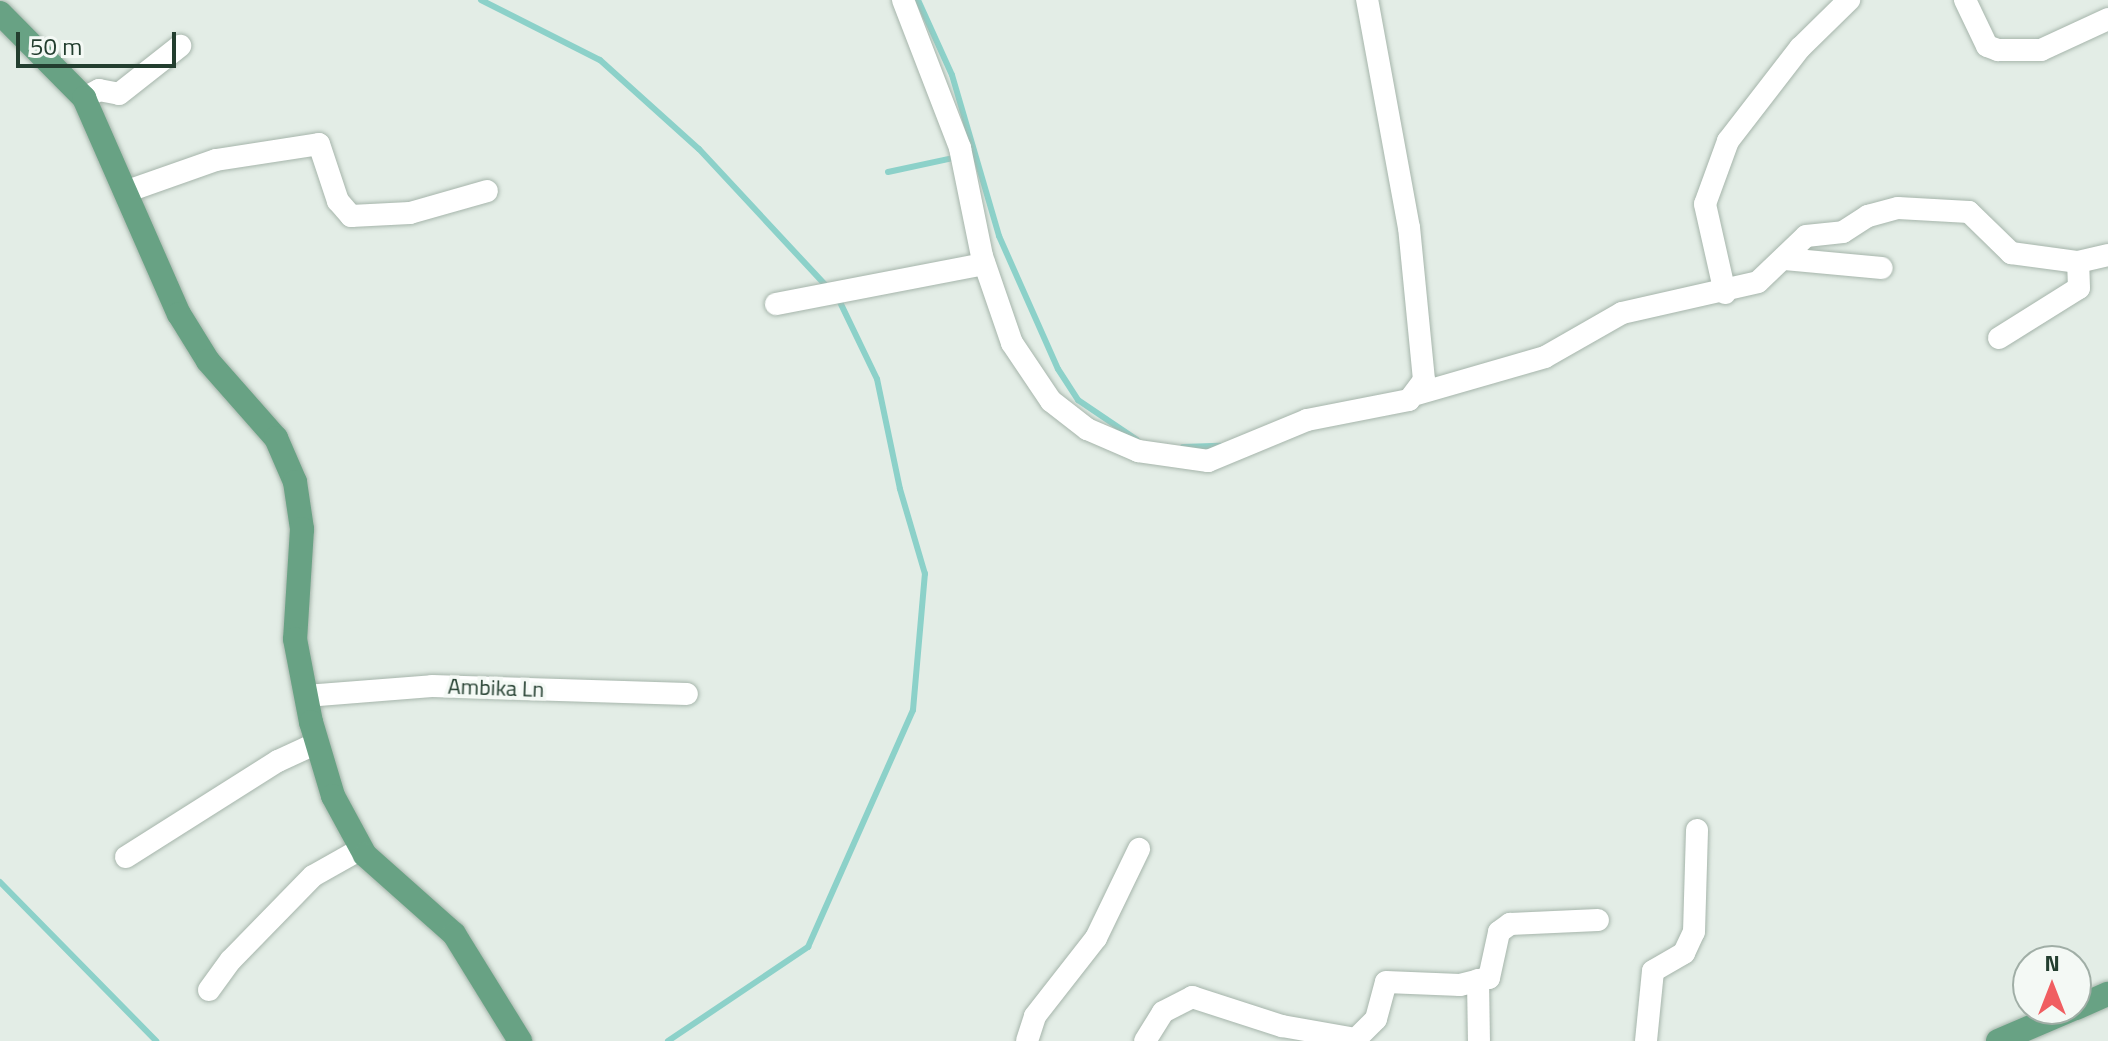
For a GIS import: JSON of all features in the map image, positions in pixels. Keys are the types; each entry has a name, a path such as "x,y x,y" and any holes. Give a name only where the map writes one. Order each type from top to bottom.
{"main road":[{"path":"0,13 84,98 179,314 208,361 276,438 295,482 302,529 295,639 317,743 333,796 361,849 406,895 454,934 520,1041"},
{"path":"1998,1041 2035,1025"}],"street":[{"path":"903,0 961,159 984,264 1012,343 1051,401 1087,429 1138,451 1208,461 1307,420 1545,357 1622,313 1725,293 1758,282 1806,236 1843,232 1868,216 1920,206 1969,212 2011,253 2078,262 2108,255"},
{"path":"1367,0 1409,228 1424,343 1419,390"},
{"path":"1725,293 1705,204 1728,141 1800,48 1849,0"},
{"path":"1965,0 1987,46 1998,50 2041,50 2108,19"},
{"path":"84,98 99,90 119,94 180,46"},
{"path":"125,192 216,160 319,144 338,201 351,216 410,213 487,191"},
{"path":"1785,259 1882,268"},
{"path":"1999,338 2079,288 2078,262"},
{"path":"776,304 984,264"},
{"name":"Ambika Ln","path":"306,696 432,686 687,694"},
{"path":"126,857 278,761 317,743"},
{"path":"1646,1041 1653,971 1684,953 1694,932 1697,830"},
{"path":"209,990 231,960 313,876 361,849"},
{"path":"1027,1041 1035,1016 1096,938 1139,849"},
{"path":"1145,1041 1163,1012 1192,997 1282,1026 1356,1039 1376,1019 1386,982 1401,979 1433,986 1489,978 1499,932 1510,924 1598,920"},
{"path":"1478,980 1479,1041"}],"waterway":[{"path":"481,0 600,60 699,149 830,290"},
{"path":"918,0 952,75 999,236 1058,369 1078,400 1137,440"},
{"path":"888,172 958,157"},
{"path":"668,1041 808,947 913,710 925,574 900,489 877,379 838,298"},
{"path":"1183,447 1220,446"},
{"path":"0,882 156,1041"}]}
